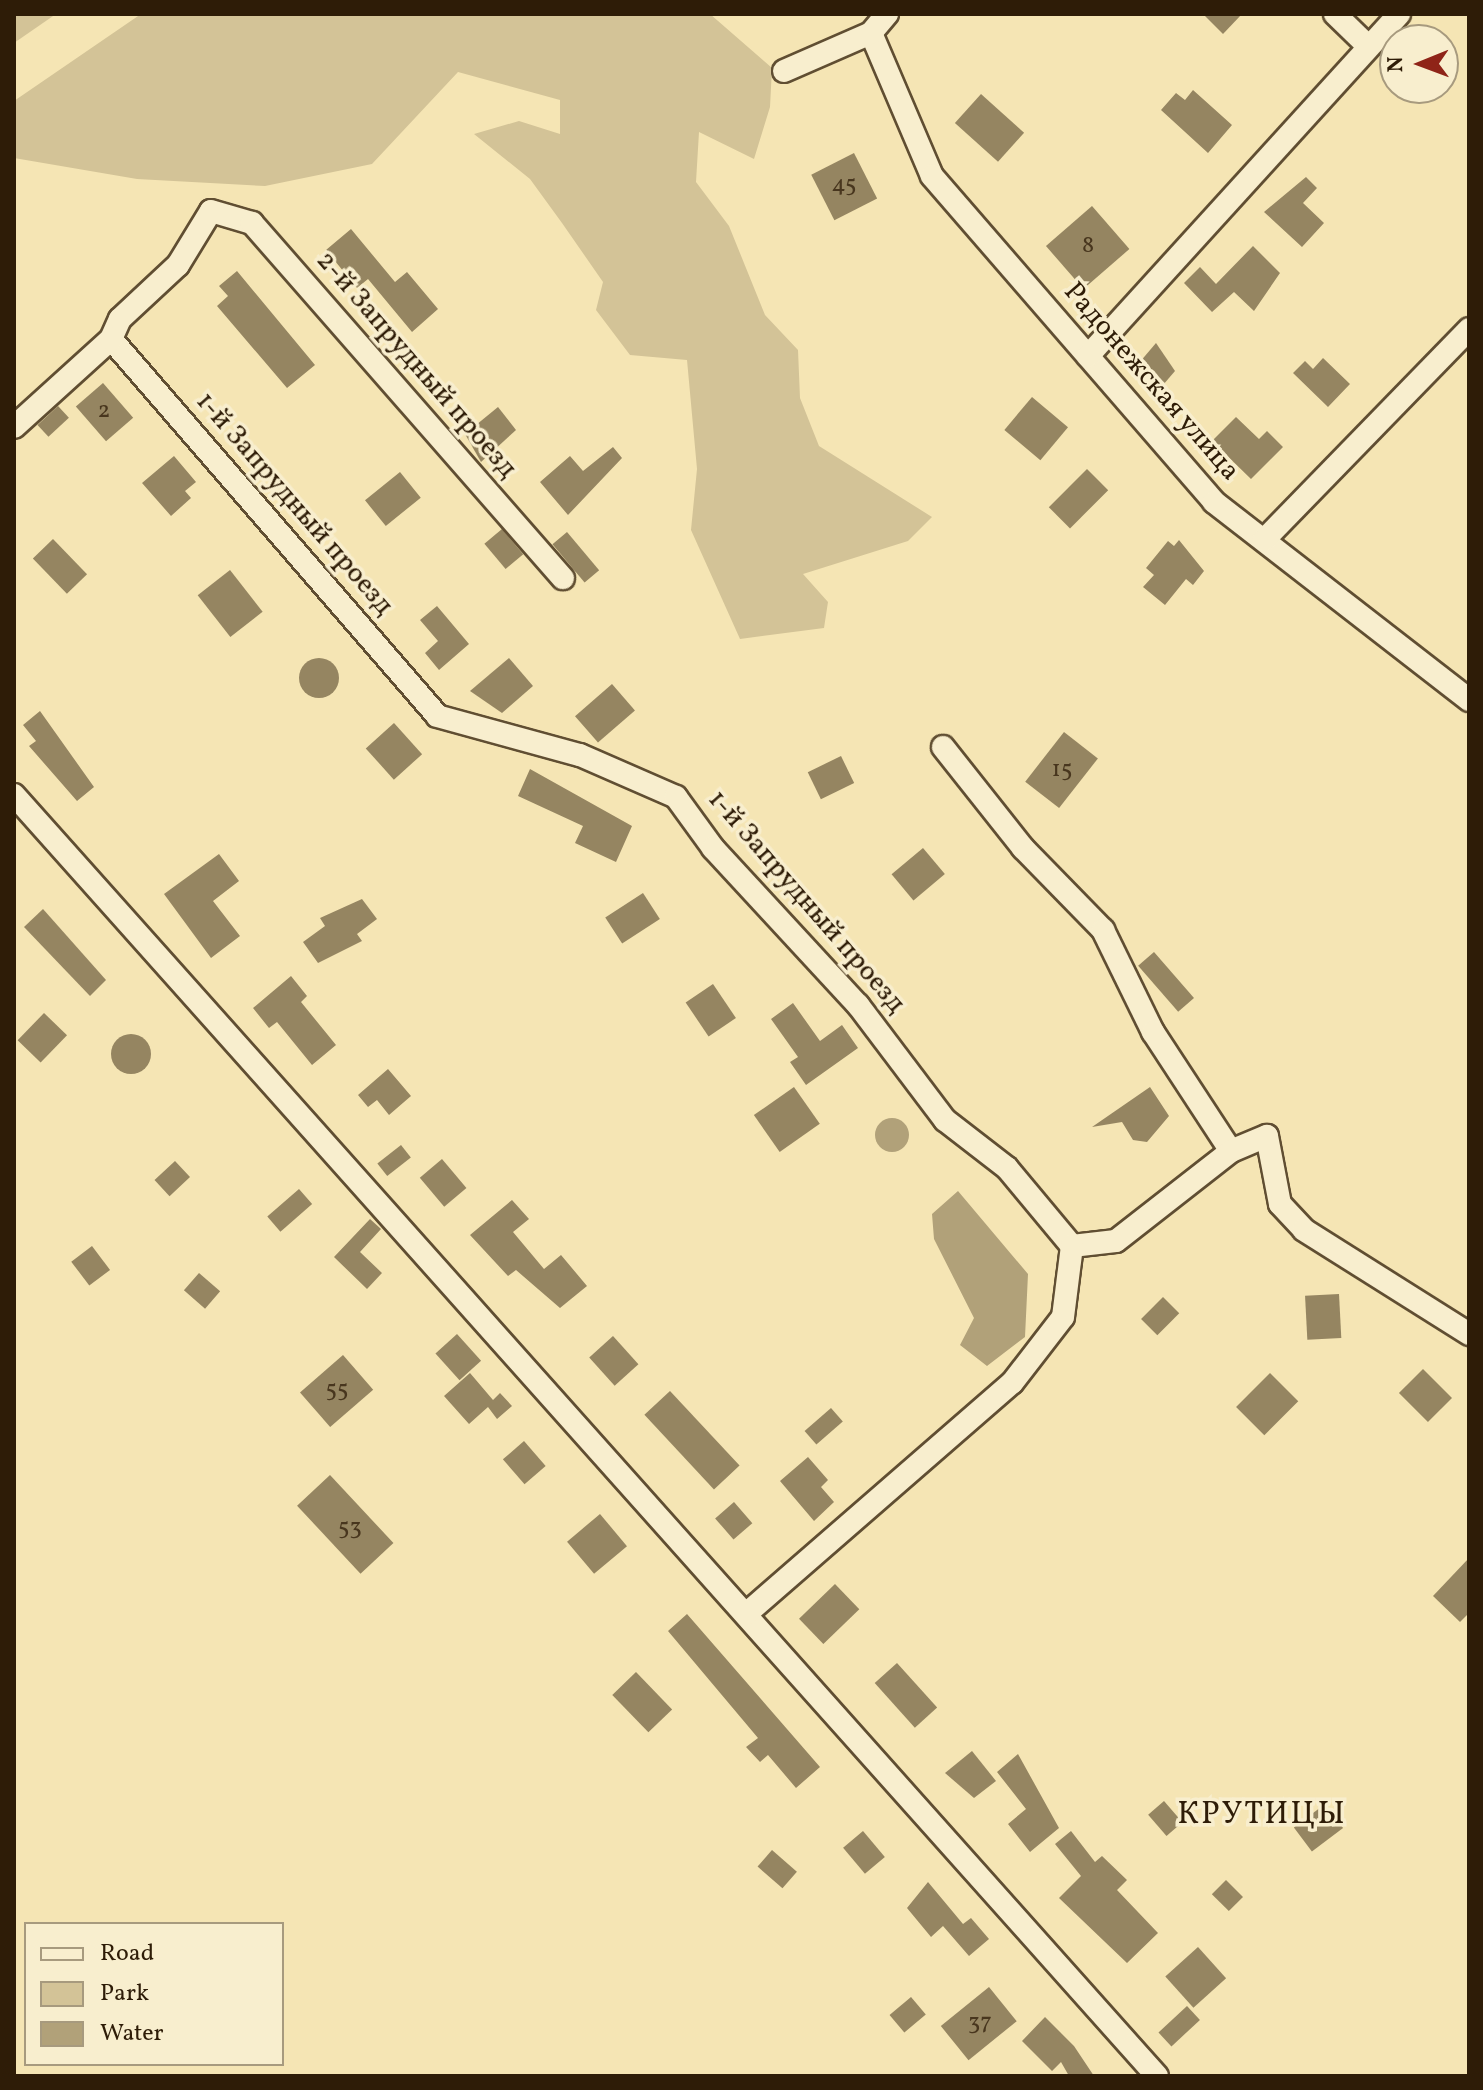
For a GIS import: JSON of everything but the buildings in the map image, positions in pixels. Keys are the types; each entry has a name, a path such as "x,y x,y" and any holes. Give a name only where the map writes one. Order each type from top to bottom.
{"street":[{"path":"784,71 871,33 887,14"},
{"path":"1335,14 1366,44"},
{"path":"1088,356 1366,44 1399,14"},
{"name":"Радонежская улица","path":"871,33 932,176 1214,502 1469,700"},
{"name":"2-й Запрудный проезд","path":"111,339 120,319 178,265 211,211 252,223 563,578"},
{"path":"1264,540 1469,329"},
{"path":"14,427 111,339"},
{"name":"1-й Запрудный проезд","path":"111,339 437,716 580,755 676,797 713,848 858,1005 945,1120 1007,1168 1072,1246"},
{"path":"943,747 1023,848 1103,930 1153,1032 1231,1151"},
{"path":"14,795 1157,2076"},
{"path":"746,1614 1012,1383 1063,1317 1072,1246 1116,1241 1231,1151 1267,1136 1280,1204 1304,1230 1469,1334"}],"green space":[{"path":"14,14 56,14 14,43"},
{"path":"141,14 710,14 772,68 770,107 754,159 699,132 696,182 729,226 765,315 798,350 800,398 819,446 932,517 908,541 803,574 828,602 824,628 740,639 691,530 697,469 687,360 630,355 596,310 603,282 562,223 530,179 474,134 519,121 560,134 560,100 458,72 372,164 265,186 137,179 14,158 14,101"}],"water":[{"path":"892,1118 904,1123 909,1135 904,1147 892,1152 880,1147 875,1135 880,1123"},
{"path":"958,1191 1028,1274 1025,1337 987,1366 960,1345 974,1318 934,1239 932,1214"}],"district":[{"name":"КРУТИЦЫ","path":"1262,1815"}]}
